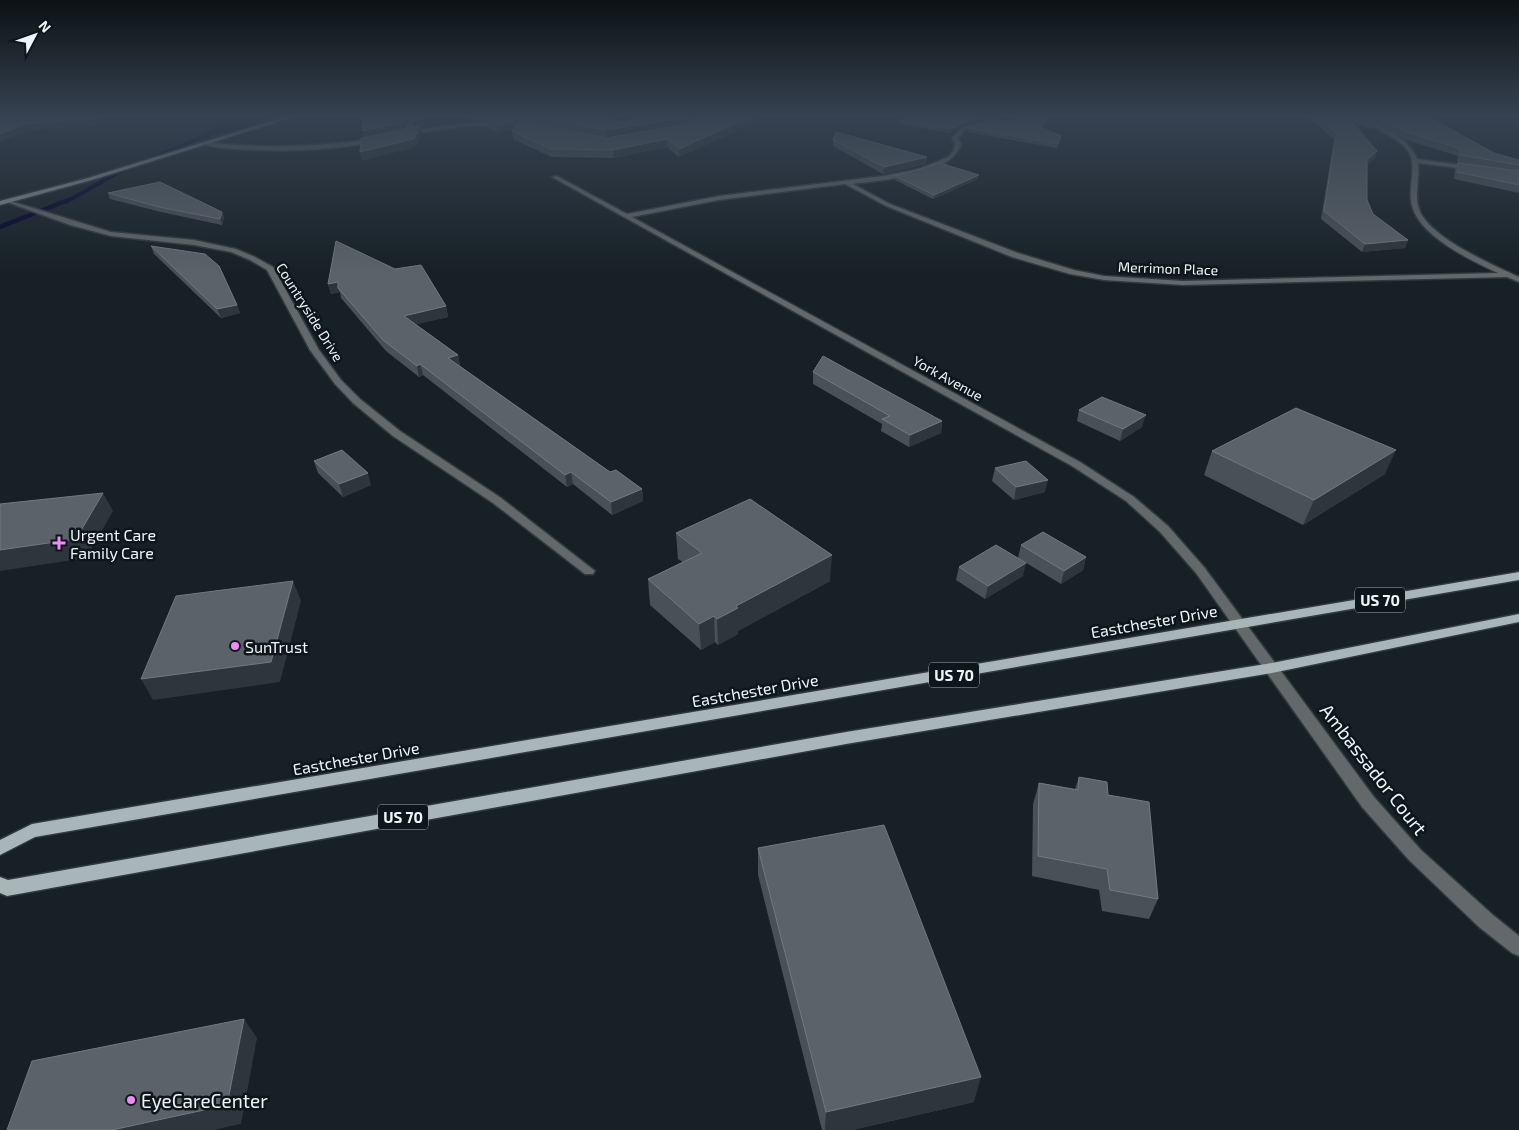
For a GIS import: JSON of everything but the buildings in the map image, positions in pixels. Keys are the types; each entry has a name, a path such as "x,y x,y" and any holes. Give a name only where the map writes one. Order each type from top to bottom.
{"main road":[{"name":"Eastchester Drive","path":"0,848 32,831 1519,576"},
{"name":"US 70","path":"0,885 7,888 846,738 1272,668 1519,618"}],"street":[{"path":"5,202 120,169"},
{"path":"626,216 720,198 901,175 923,169"},
{"path":"1416,169 1415,203 1417,212 1423,221 1447,242 1519,280"},
{"name":"York Avenue","path":"556,177 1105,481 1146,511 1164,529 1200,570 1272,668"},
{"name":"Merrimon Place","path":"845,182 888,205 1015,255 1073,272 1104,278 1183,283 1508,275"},
{"name":"Countryside Drive","path":"5,202 111,234 218,247 257,258 270,269 322,362 375,417 403,440 485,492 561,552 590,571"},
{"name":"Ambassador Court","path":"1272,668 1339,764 1368,802 1409,849 1486,921 1519,947"}],"waterway":[{"path":"66,202 125,169"},
{"path":"0,227 68,200"}],"place":[{"name":"Urgent Care Family Care","path":"59,543"},
{"name":"SunTrust","path":"235,646"},
{"name":"EyeCareCenter","path":"131,1100"}]}
